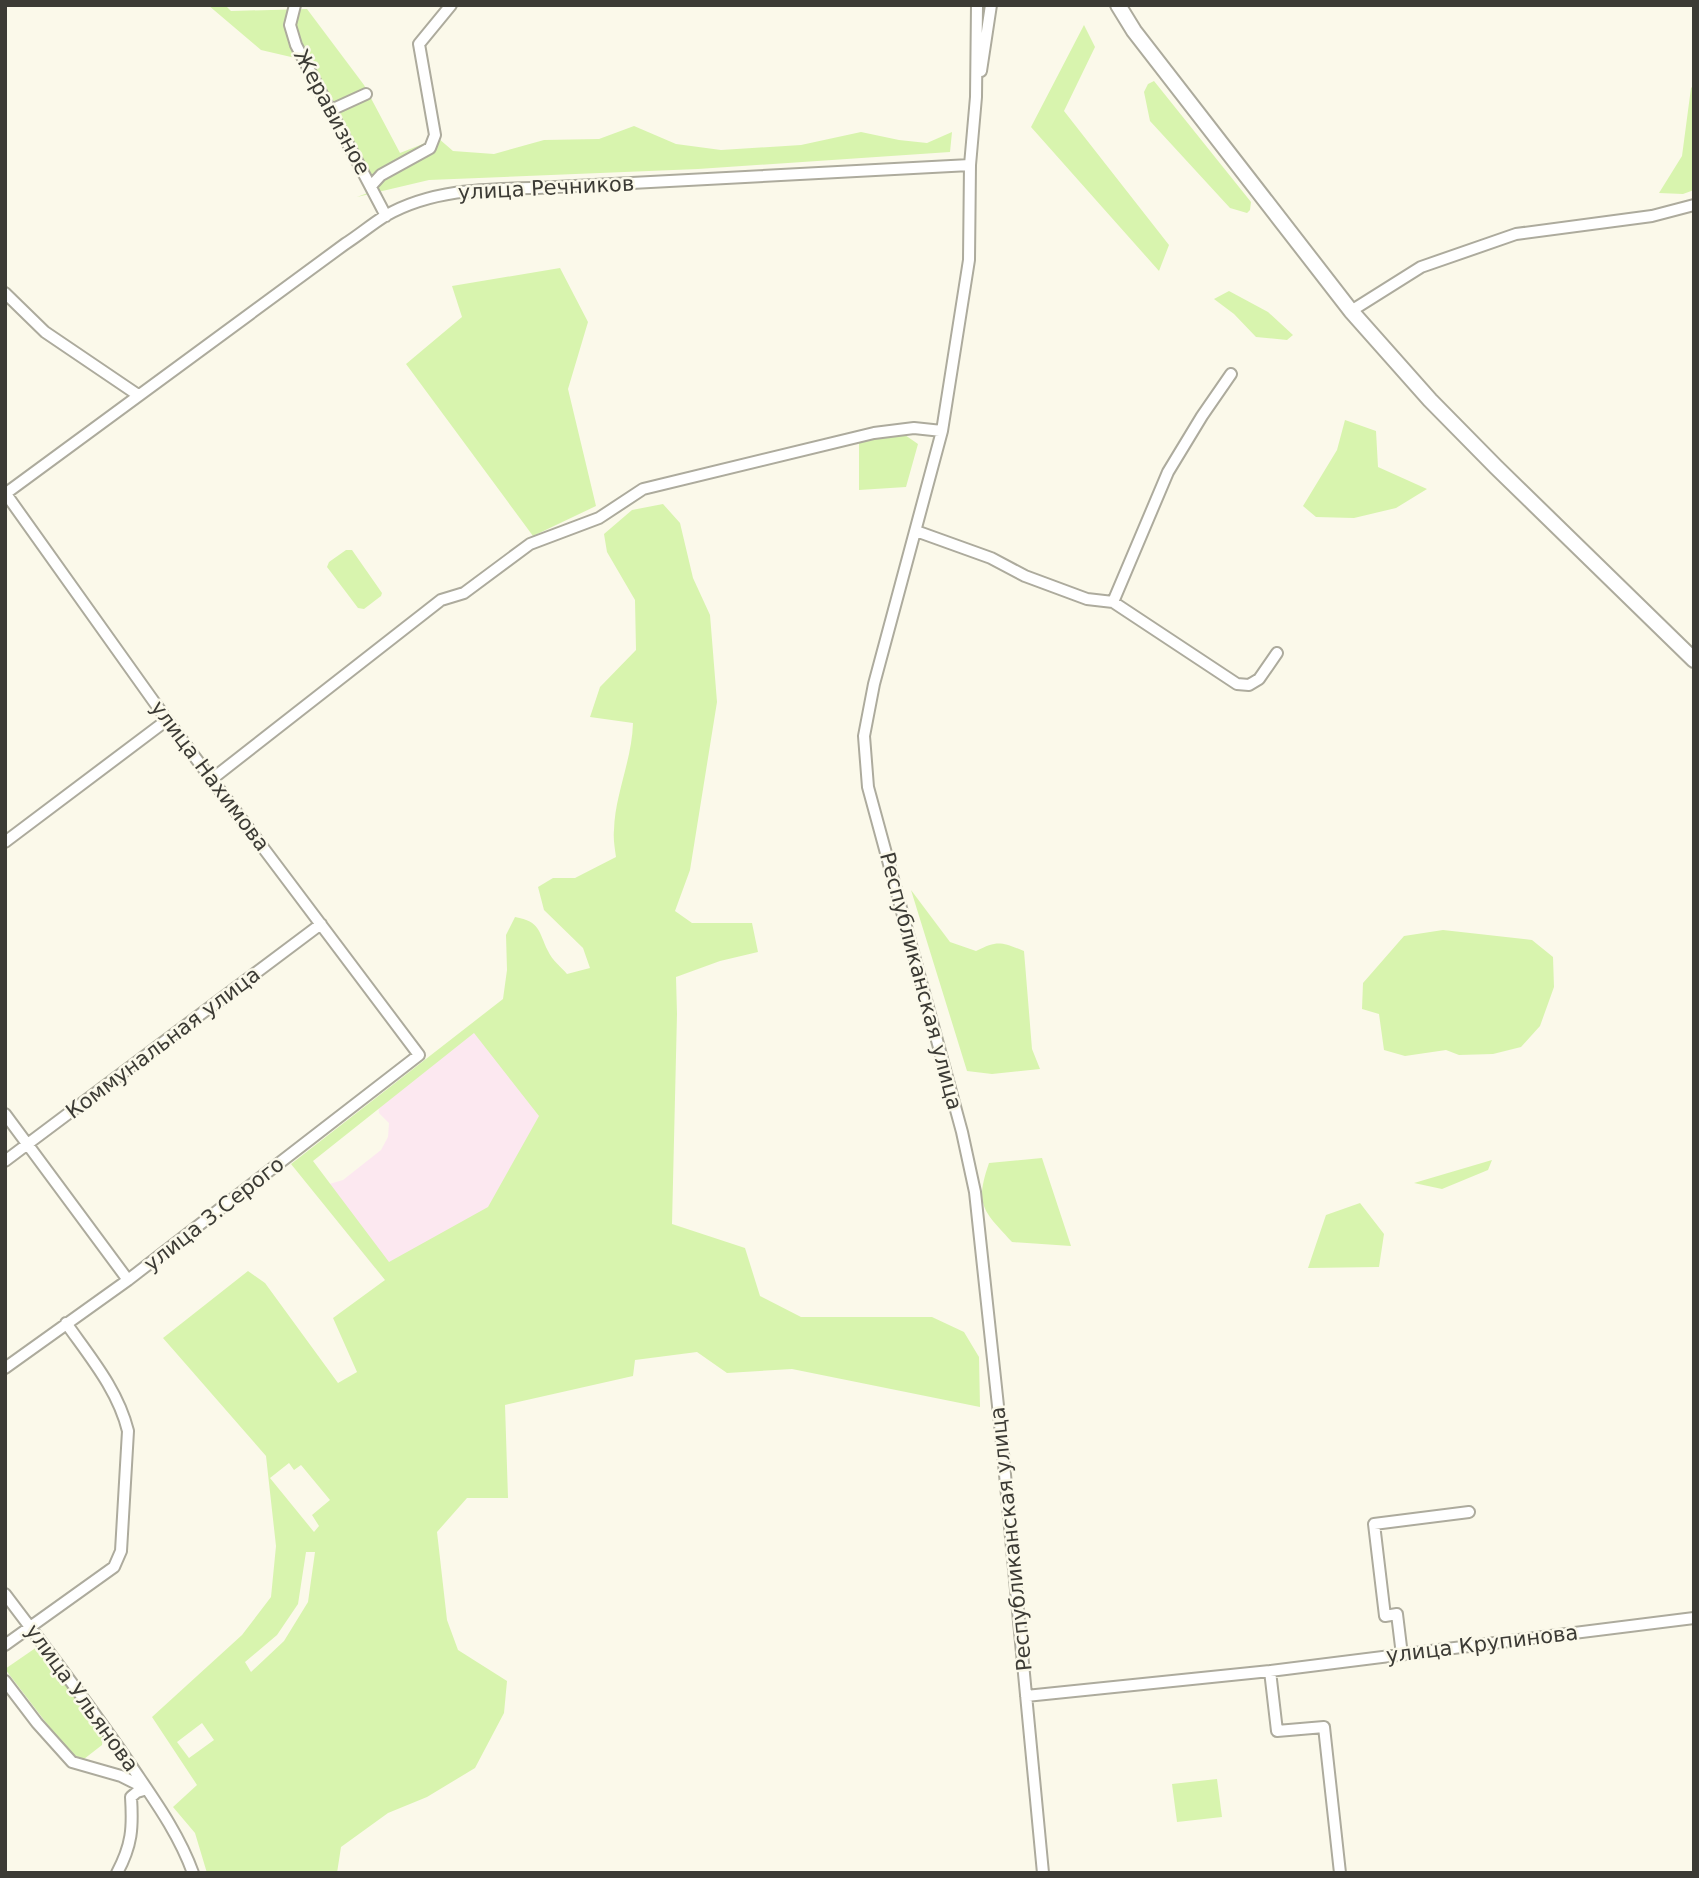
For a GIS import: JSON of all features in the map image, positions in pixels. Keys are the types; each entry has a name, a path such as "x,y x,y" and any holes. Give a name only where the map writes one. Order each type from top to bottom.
{"main road":[{"path":"1109,5 1135,31"},
{"path":"1118,5 1135,31 1351,311 1430,400 1694,660"}],"street":[{"name":"Жеравизное","path":"295,5 290,25 296,44 386,216"},
{"path":"371,186 380,175 430,148 435,135 419,44 451,5"},
{"path":"976,97 977,5"},
{"path":"976,97 991,5"},
{"path":"331,110 366,94"},
{"name":"Республиканская улица","path":"976,97 970,165 969,261 942,431 874,684 864,736 868,788 958,1118 975,1192 1043,1873"},
{"name":"улица Речников","path":"6,494 386,216 429,198 470,190 970,165"},
{"path":"1351,311 1421,267 1516,234 1652,216 1694,205"},
{"path":"5,292 45,332 138,395"},
{"path":"1112,602 1168,472 1231,374"},
{"path":"212,779 441,600 464,593 530,544 599,518 643,489 874,433 914,428 942,431"},
{"name":"улица Нахимова","path":"6,494 167,720 419,1055"},
{"path":"916,531 991,558 1025,576 1087,599 1112,602 1237,684 1249,685 1259,678 1276,653"},
{"path":"5,842 167,720"},
{"name":"Коммунальная улица","path":"5,1161 321,924"},
{"name":"улица З.Серого","path":"5,1368 128,1280 419,1055"},
{"path":"5,1114 128,1280"},
{"path":"5,1645 114,1567 121,1551 128,1431 124,1414 113,1391 66,1323"},
{"path":"1402,1655 1397,1614 1385,1616 1374,1524 1469,1512"},
{"name":"улица Ульянова","path":"5,1594 106,1729 147,1789"},
{"name":"улица Крупинова","path":"1026,1696 1270,1671 1694,1618"},
{"path":"1270,1671 1277,1731 1324,1727 1340,1873"},
{"name":"улица Ульянова","path":"5,1681 37,1723 72,1762 121,1776 147,1789"},
{"path":"117,1873 128,1853 133,1828 131,1797 137,1791 147,1789 183,1845 193,1873"}],"shaded area":[{"path":"489,1020 546,1121 487,1240 375,1268 312,1189 343,1180 381,1150 388,1137 389,1123 379,1113 378,1103"}],"green space":[{"path":"208,5 225,5 231,11 307,9 364,85 400,153 438,138 453,151 494,154 544,140 599,139 634,126 676,144 721,150 801,145 861,132 927,143 952,132 950,152 698,169 429,180 357,197 370,192 304,60 261,50"},
{"path":"1084,25 1095,47 1064,111 1169,245 1159,271 1031,127"},
{"path":"1154,81 1251,202 1247,213 1230,208 1150,121 1144,92 1148,84"},
{"path":"1694,85 1694,190 1683,194 1659,193 1682,156 1691,88"},
{"path":"560,268 588,322 568,389 596,506 533,536 406,364 462,317 452,286"},
{"path":"1229,291 1268,312 1293,335 1287,340 1256,337 1234,314 1214,299"},
{"path":"1345,420 1376,431 1378,467 1427,489 1396,508 1354,518 1316,517 1303,506 1337,450"},
{"path":"905,435 918,444 906,487 859,490 859,440"},
{"path":"663,504 680,523 693,578 710,615 717,702 690,870 675,911 692,923 752,923 758,952 720,961 676,977 672,1224 745,1248 760,1296 801,1317 932,1317 964,1332 979,1357 980,1407 792,1369 727,1373 697,1352 635,1360 633,1376 505,1405 508,1498 467,1498 437,1532 447,1620 458,1650 507,1681 504,1713 475,1768 427,1797 388,1813 341,1847 337,1873 207,1873 195,1833 173,1807 197,1785 152,1717 242,1635 271,1597 276,1546 266,1456 163,1338 248,1271 265,1283 338,1383 357,1372 333,1318 385,1280 291,1164 503,999 507,970 506,935 515,917 534,925 554,960 567,974 590,968 583,948 544,910 538,887 553,878 575,878 616,857 615,817 630,750 633,723 590,717 600,687 636,650 635,600 607,552 604,534 632,510","holes":["474,1033 539,1116 488,1207 389,1262 313,1161","289,1463 294,1470 301,1465 330,1500 312,1515 319,1526 314,1532 270,1478","306,1552 315,1552 308,1602 284,1641 251,1672 245,1662 277,1635 298,1604","202,1723 214,1740 189,1758 177,1742"]},
{"path":"346,550 352,550 382,593 364,609 358,608 327,567 329,562"},
{"path":"911,890 950,942 976,951 1000,944 1024,951 1032,1049 1040,1069 992,1074 967,1071"},
{"path":"1443,930 1532,940 1553,957 1554,987 1540,1026 1521,1047 1493,1054 1459,1055 1446,1050 1405,1056 1384,1050 1379,1014 1362,1009 1363,983 1404,936"},
{"path":"1042,1158 1071,1246 1012,1242 994,1223 984,1207 982,1189 989,1163"},
{"path":"1492,1160 1488,1170 1442,1189 1414,1183"},
{"path":"1360,1203 1384,1234 1379,1267 1308,1268 1326,1215"},
{"path":"37,1647 103,1734 102,1745 84,1759 70,1754 5,1669"},
{"path":"1217,1779 1222,1817 1177,1822 1172,1784"}]}
